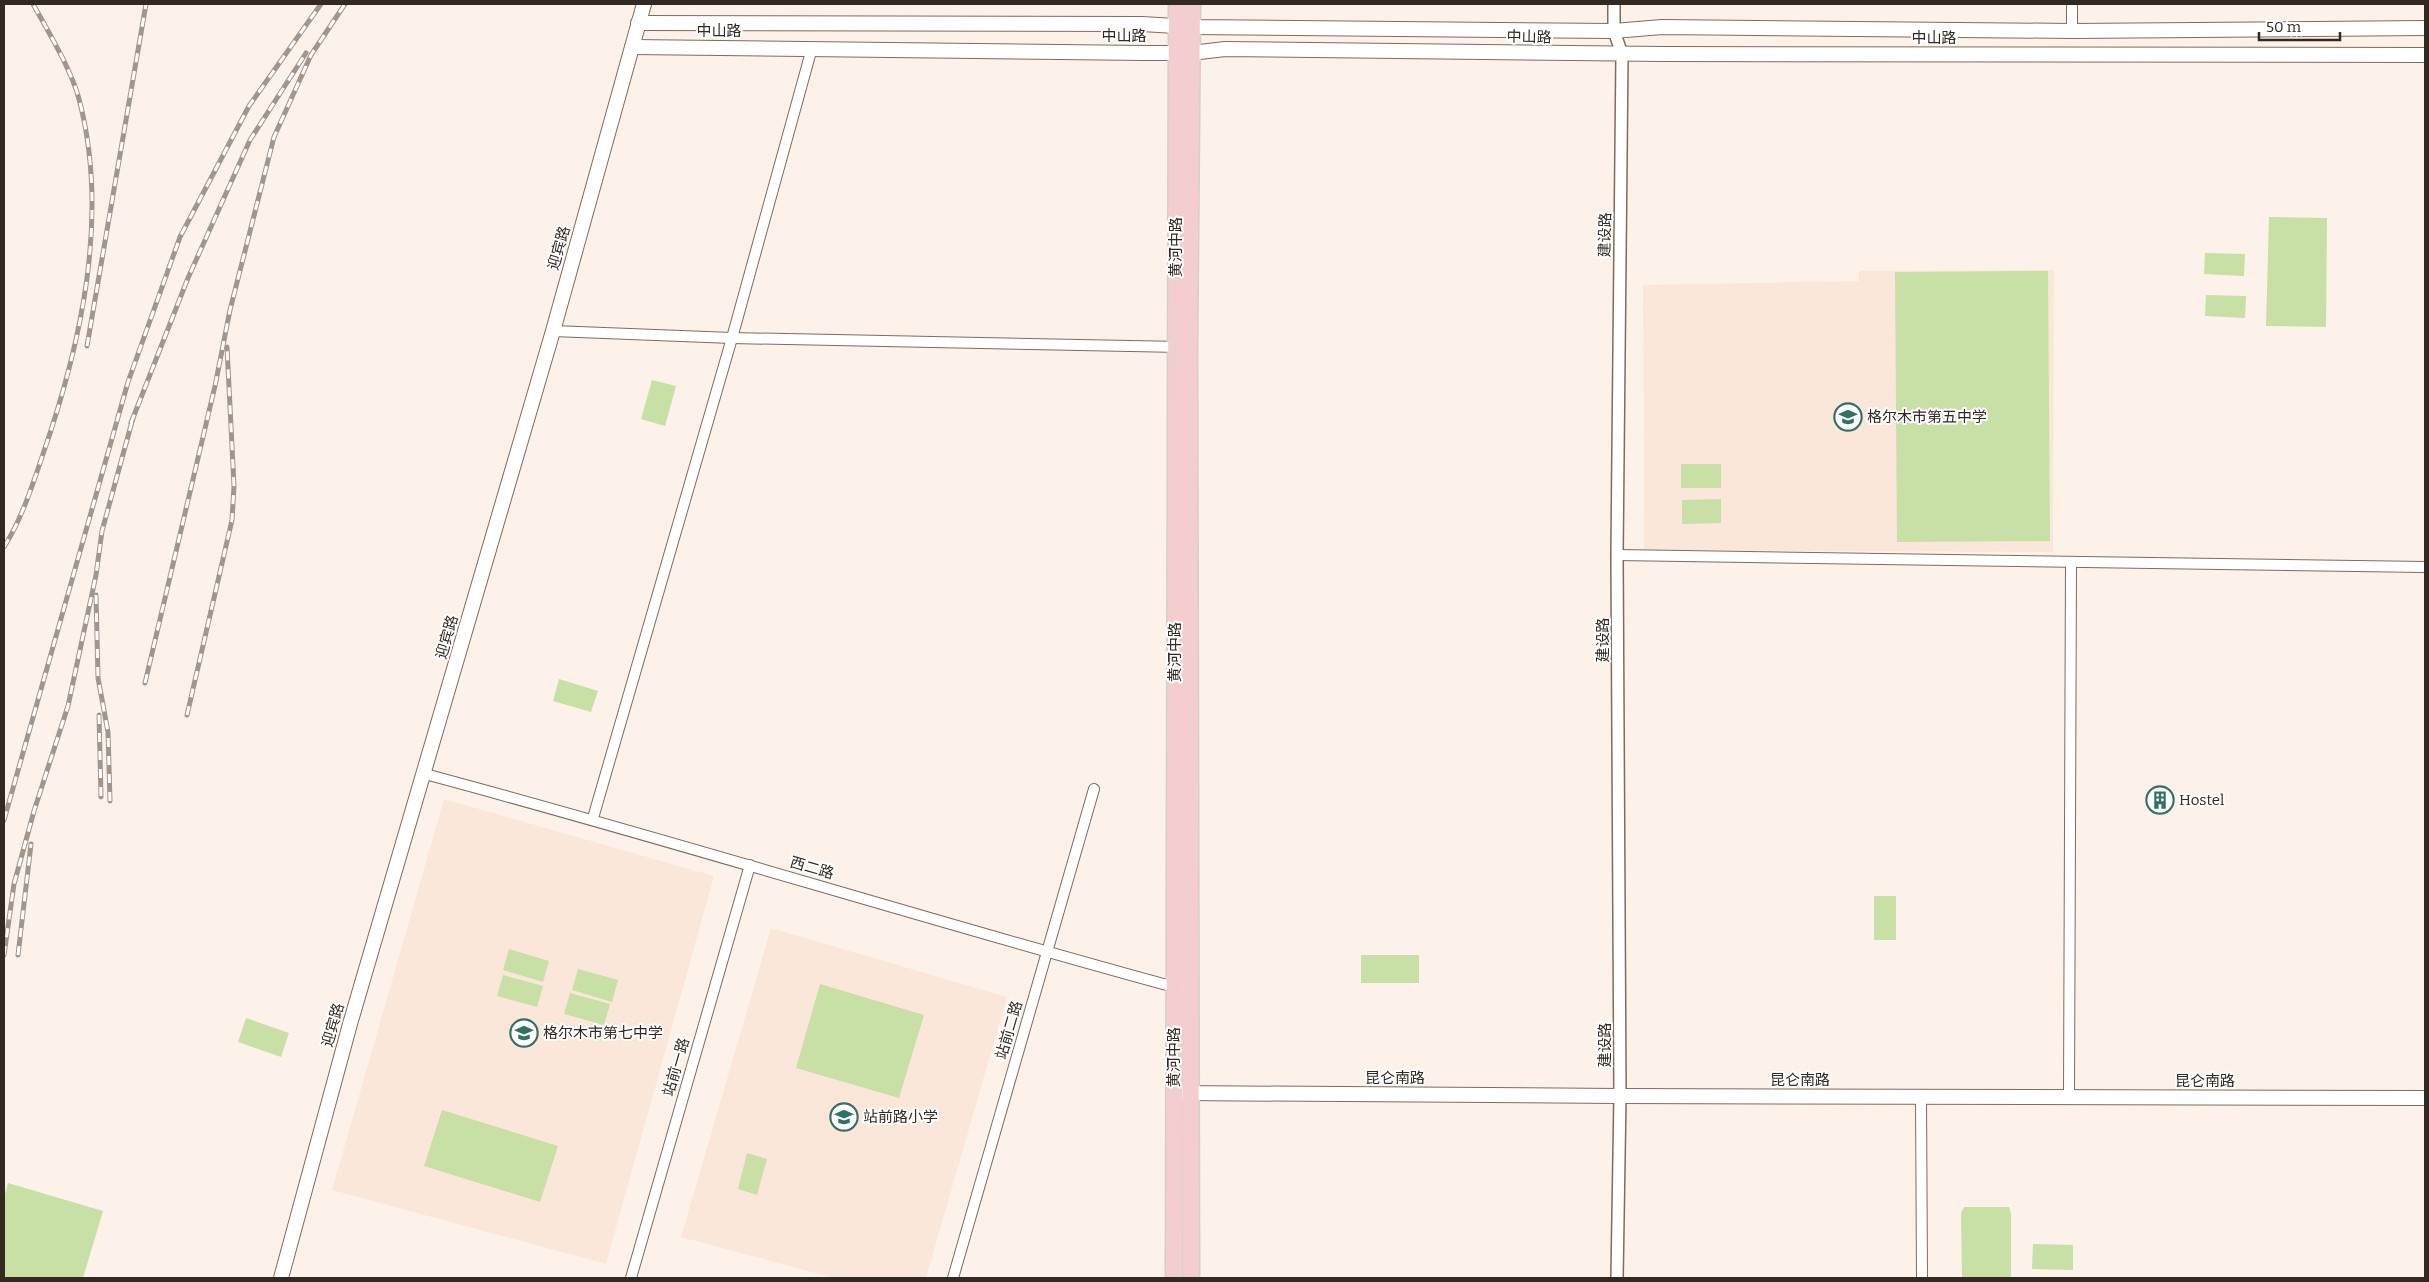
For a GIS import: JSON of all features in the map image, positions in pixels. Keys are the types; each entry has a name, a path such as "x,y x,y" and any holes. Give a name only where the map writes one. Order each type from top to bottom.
{"highway":[{"path":"1177,4 1185,26"},
{"path":"1185,26 1192,4"},
{"name":"黄河中路","path":"1174,1278 1174,987 1182,347 1183,53 1185,26"},
{"name":"黄河中路","path":"1182,347 1191,986 1191,1278"}],"main road":[{"name":"迎宾路","path":"281,1278 350,1024 553,331 644,4"},
{"name":"中山路","path":"638,23 1614,31 1662,27 2072,31 2425,28"},
{"name":"中山路","path":"632,47 1183,53 1225,49 1622,54 2425,54"},
{"name":"昆仑南路","path":"1174,1093 2425,1098"}],"street":[{"name":"建设路","path":"1614,4 1614,31 1622,54 1617,555 1620,1096 1617,1278"},
{"path":"2072,4 2072,31"},
{"path":"592,818 732,338 812,48"},
{"path":"553,331 732,338 1182,347"},
{"path":"1617,555 2425,567"},
{"path":"2069,1097 2071,562"},
{"name":"西二路","path":"424,774 592,818 1047,953 1174,987 1191,986"},
{"name":"站前二路","path":"953,1278 1094,789"},
{"name":"站前一路","path":"631,1278 750,865"},
{"path":"1921,1096 1922,1278"}],"shaded area":[{"name":"格尔木市第五中学","path":"2054,270 2053,552 1644,550 1643,285 1859,281 1859,271"},
{"name":"格尔木市第七中学","path":"444,799 714,876 606,1264 332,1190"},
{"name":"站前路小学","path":"771,928 1007,997 926,1278 834,1278 681,1237"}],"green space":[{"path":"2269,217 2327,218 2326,327 2266,326"},
{"path":"2205,253 2245,254 2244,276 2204,274"},
{"path":"2048,271 2050,541 1897,542 1895,272"},
{"path":"2206,295 2246,296 2245,318 2205,316"},
{"path":"652,380 676,386 665,426 641,419"},
{"path":"1681,464 1721,464 1721,488 1681,488"},
{"path":"1721,499 1721,523 1682,524 1682,500"},
{"path":"559,679 598,691 591,712 553,701"},
{"path":"1874,896 1896,896 1896,940 1874,940"},
{"path":"509,949 549,961 543,982 503,970"},
{"path":"1361,955 1419,955 1419,983 1361,983"},
{"path":"578,969 618,980 612,1002 572,990"},
{"path":"503,975 543,986 537,1007 497,996"},
{"path":"820,984 924,1015 899,1098 796,1068"},
{"path":"570,993 610,1004 604,1025 564,1014"},
{"path":"246,1018 289,1033 281,1057 238,1042"},
{"path":"442,1110 558,1146 540,1202 424,1166"},
{"path":"747,1153 767,1159 757,1195 738,1189"},
{"path":"8,1183 103,1211 83,1278 4,1278 4,1198"},
{"path":"1964,1207 2009,1207 2011,1214 2011,1278 1962,1278 1961,1213"},
{"path":"2033,1244 2073,1245 2073,1270 2032,1269"}],"railway":[{"path":"4,547 16,526 30,492 69,370 87,280 91,234 92,189 88,143 79,99 65,63 33,4"},
{"path":"87,346 146,4"},
{"path":"4,820 128,382 180,237 249,106 321,4"},
{"path":"145,683 215,386 230,310 274,137 311,55 345,4"},
{"path":"131,423 188,278 250,140 306,53"},
{"path":"187,715 232,520 234,486 227,347"},
{"path":"4,955 14,884 34,811 68,706 96,575 102,531 133,418"},
{"path":"96,595 98,678 108,732 110,801"},
{"path":"99,715 101,797"},
{"path":"18,955 31,844"}],"place":[{"name":"格尔木市第五中学","path":"1848,417"},
{"name":"Hostel","path":"2160,800"},
{"name":"格尔木市第七中学","path":"524,1033"},
{"name":"站前路小学","path":"844,1117"}]}
